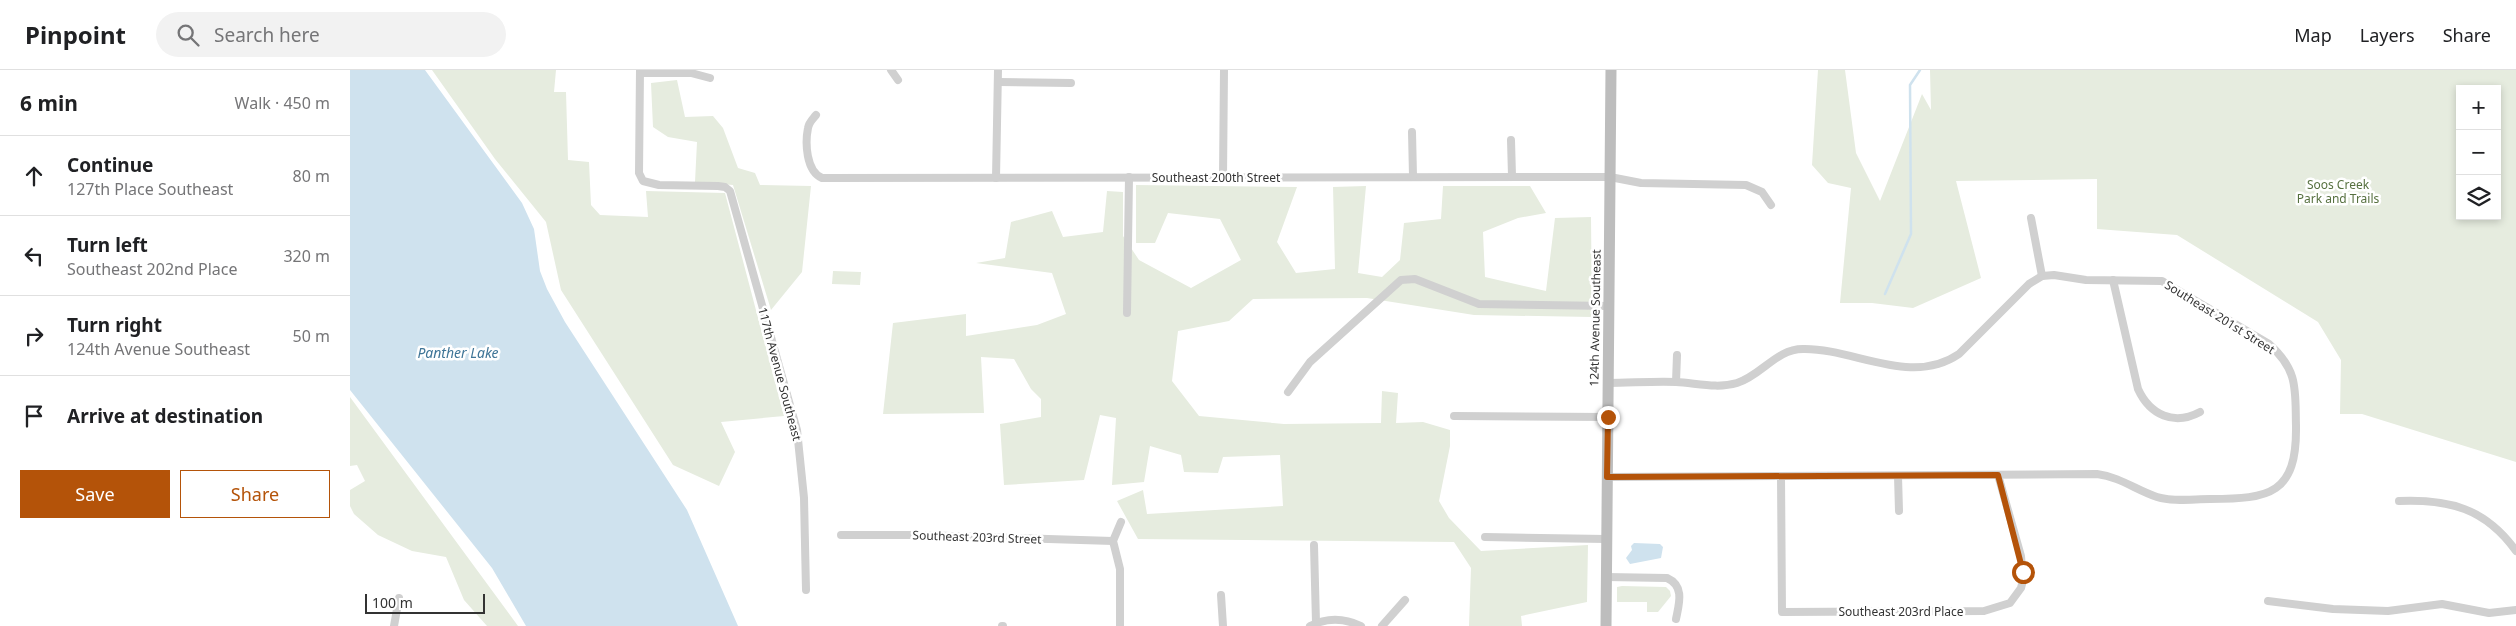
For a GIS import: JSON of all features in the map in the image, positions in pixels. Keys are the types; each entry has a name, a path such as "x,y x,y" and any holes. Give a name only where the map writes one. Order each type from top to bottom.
{"street":[{"path":"891,70 898,80"},
{"path":"996,178 998,70"},
{"path":"1223,177 1224,70"},
{"name":"124th Avenue Southeast","path":"1606,626 1611,70"},
{"path":"640,72 692,73 710,78"},
{"name":"117th Avenue Southeast","path":"640,72 639,172 643,181 649,184 718,186 725,187 730,191 797,430 804,498 806,590"},
{"path":"999,82 1071,83"},
{"name":"Southeast 200th Street","path":"816,114 807,129 809,158 812,170 822,178 1610,177 1641,183 1746,185 1762,192 1771,205"},
{"path":"1412,132 1413,176"},
{"path":"1511,140 1512,176"},
{"path":"1127,313 1129,177"},
{"path":"1608,383 1676,382 1702,386 1735,383 1754,375 1784,352 1802,348 1896,366 1922,368 1932,366 1959,354 2029,284 2042,276 2031,218"},
{"name":"Southeast 201st Street","path":"1998,475 2108,476 2167,500 2250,499 2272,491 2286,479 2292,468 2296,445 2295,384 2290,368 2282,356 2269,344 2162,281 2086,280 2054,275 2042,276"},
{"path":"1288,392 1310,362 1400,280 1416,279 1479,304 1608,306"},
{"path":"2113,280 2138,389 2143,399 2148,406 2165,416 2184,418 2200,412"},
{"path":"1676,382 1677,355"},
{"path":"1454,416 1608,417"},
{"path":"1607,477 1998,475"},
{"name":"Southeast 203rd Place","path":"1781,476 1782,612 1984,611 2010,603 2021,588 2023,572 1998,475"},
{"path":"1898,476 1899,511"},
{"path":"2399,501 2431,500 2461,506 2487,522 2508,540 2516,551"},
{"path":"1120,626 1120,569 1113,542 1121,522"},
{"name":"Southeast 203rd Street","path":"841,535 918,535 1113,542"},
{"path":"1485,536 1606,539"},
{"path":"1314,545 1313,624 1334,620 1361,626"},
{"path":"1606,577 1667,578 1674,581 1678,586 1680,598 1676,619"},
{"path":"1221,595 1223,626"},
{"path":"394,626 399,598"},
{"path":"1382,626 1405,600"},
{"path":"2268,601 2351,610 2388,611 2442,604 2489,612 2516,610"}],"green space":[{"path":"432,70 556,70 554,92 566,92 568,160 589,162 591,205 600,215 648,217 646,191 725,193 784,416 721,422 735,452 719,486 673,465 561,290 546,222 495,159"},
{"name":"Soos Creek Park and Trails","path":"1818,70 1845,70 1856,153 1880,201 1922,94 1931,110 1930,70 2516,70 2516,462 2362,414 2340,414 2341,360 2318,322 2177,235 2097,229 2097,179 1956,181 1981,278 1913,308 1872,303 1840,303 1851,188 1828,183 1812,165"},
{"path":"677,80 685,117 713,116 723,128 738,168 755,173 760,185 811,186 802,272 771,310 733,185 695,182 697,142 668,137 653,127 651,83"},
{"path":"1136,185 1297,187 1277,242 1296,273 1335,269 1333,187 1366,186 1358,273 1382,277 1400,260 1404,223 1441,219 1443,186 1530,186 1546,213 1518,218 1483,232 1485,277 1546,291 1555,218 1591,217 1592,317 1474,315 1367,298 1253,299 1229,321 1178,331 1172,381 1199,416 1284,424 1381,423 1382,391 1398,393 1396,423 1423,422 1450,430 1450,446 1439,501 1449,518 1481,551 1588,545 1587,602 1521,616 1522,626 1469,626 1471,568 1454,542 1138,539 1117,501 1143,490 1147,514 1283,506 1280,455 1223,457 1218,473 1184,472 1181,455 1150,446 1144,482 1112,485 1116,418 1100,415 1084,480 1004,485 1000,424 1041,417 1041,399 1031,389 1014,359 981,357 984,413 883,414 893,323 966,314 966,336 1037,325 1066,314 1052,273 976,263 1005,258 1011,222 1052,211 1063,237 1103,232 1107,191 1123,192 1123,236 1139,260 1191,288 1241,260 1220,219 1168,213 1155,243 1136,243"},
{"path":"833,271 861,272 860,285 832,284"},
{"path":"350,397 518,626 487,626 464,600 446,557 412,551 378,535 354,514 350,506 350,490 365,481 357,465 350,466"},
{"path":"1617,587 1666,587 1670,591 1671,596 1658,612 1647,612 1647,602 1617,602"}],"water":[{"name":"Panther Lake","path":"350,70 425,70 522,203 534,229 540,271 547,289 565,322 687,510 738,626 526,626 492,568 350,390"},
{"path":"1634,543 1660,544 1663,547 1661,558 1630,564 1626,558 1632,550 1631,546"}],"waterway":[{"path":"1885,294 1911,234 1910,85 1920,70"}],"route":[{"path":"1608,417 1607,477 1998,475 2021,556 2023,572"}]}
